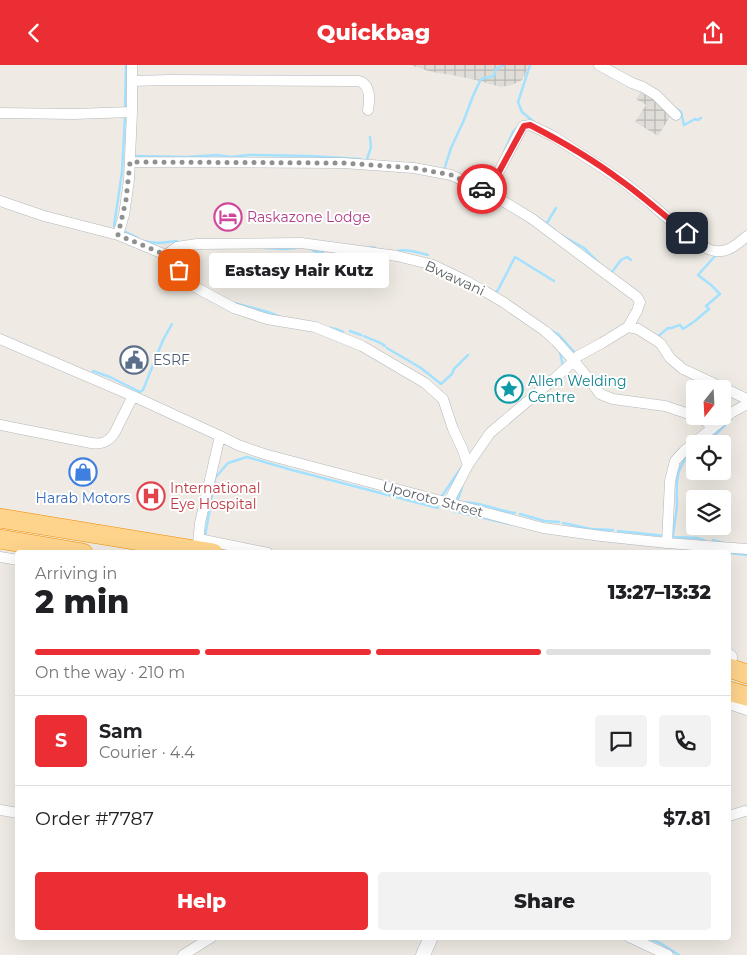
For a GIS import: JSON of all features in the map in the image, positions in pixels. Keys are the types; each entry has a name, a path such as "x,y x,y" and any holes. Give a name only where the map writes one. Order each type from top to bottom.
{"highway":[{"path":"0,518 202,549"},
{"path":"0,539 65,550"},
{"path":"731,692 747,697"}],"main road":[{"path":"423,955 430,940"}],"street":[{"path":"118,235 126,200 130,162 132,65"},
{"path":"600,65 656,95 676,115"},
{"path":"132,81 170,79 359,81 365,83 368,87 370,102 368,110"},
{"path":"0,113 132,111"},
{"path":"488,192 524,126 530,125 553,136 621,181 708,249 714,252 721,252 729,249 747,236"},
{"path":"130,162 343,163 414,168 451,175 488,192 531,219 637,297 640,301 639,305 628,327 578,356 490,433 468,465 448,503"},
{"path":"0,201 44,216 118,235 166,255 179,270 184,281 234,309 267,319 315,327 362,346 425,383 442,399 468,465"},
{"name":"Bwawani","path":"166,255 177,247 197,244 301,243 366,251 433,265 503,302 545,331 574,361 598,392 604,396 664,406 686,413"},
{"path":"628,327 638,329 657,341 670,358 683,369 747,399"},
{"name":"Uporoto Street","path":"0,339 133,396 238,445 264,454 543,528 667,543 747,549"},
{"path":"0,425 91,443 104,443 112,438 133,396"},
{"path":"667,543 670,481 675,461 684,451 731,413 747,404"},
{"name":"Bwawani","path":"709,425 712,429"},
{"path":"218,550 202,549 200,523 220,436"},
{"path":"0,557 15,560"},
{"path":"731,704 747,710"},
{"path":"0,810 15,812"},
{"path":"731,815 745,811"},
{"path":"183,955 207,940"},
{"path":"636,940 668,955"}],"shaded area":[{"path":"410,65 528,65 522,80 512,85 501,87 476,80 432,72"},
{"path":"642,90 674,110 658,136 635,122 646,105 636,99"}],"waterway":[{"path":"125,106 126,65"},
{"path":"444,170 451,148 481,79 494,76 496,69 504,65"},
{"path":"530,65 518,102 522,112 534,122"},
{"path":"674,107 681,112 684,125 701,118"},
{"path":"115,226 122,172 125,116"},
{"path":"504,152 513,132 517,128"},
{"path":"366,162 371,147 370,137"},
{"path":"133,156 309,156 362,160"},
{"path":"547,223 556,208"},
{"path":"537,217 555,230"},
{"path":"124,231 138,238"},
{"path":"561,235 584,248 598,262"},
{"path":"145,241 157,243 177,241"},
{"path":"264,248 296,248"},
{"path":"309,248 322,253 324,250"},
{"path":"367,249 375,248"},
{"path":"398,251 409,250 428,255"},
{"path":"193,253 195,261"},
{"path":"657,337 668,328 680,325 683,329 695,321 709,309 706,306 720,294 698,275 716,255"},
{"path":"493,292 495,293 498,290 515,257 554,281"},
{"path":"610,272 621,260 627,257 631,260"},
{"path":"234,303 281,317"},
{"path":"93,371 140,392 143,390 163,340 172,324"},
{"path":"330,328 343,332"},
{"path":"550,330 558,334 577,355"},
{"path":"350,331 361,335"},
{"path":"364,336 385,346"},
{"path":"387,348 421,368 441,384 468,355"},
{"path":"560,352 563,366"},
{"path":"715,435 732,418"},
{"path":"205,537 215,478 228,463 247,457 438,508"},
{"path":"673,537 677,510 677,479 678,473 686,459"},
{"path":"442,496 461,468"},
{"path":"462,487 457,502 480,504 515,513"},
{"path":"454,511 510,524"},
{"path":"520,514 545,521 559,522"},
{"path":"563,523 591,529 613,530"},
{"path":"618,531 666,536"},
{"path":"674,537 704,540"},
{"path":"713,540 723,543"},
{"path":"223,549 228,550"},
{"path":"731,553 747,555"},
{"path":"653,940 679,955"}],"way so far":[{"path":"179,270 166,255 118,235 124,215 130,162 343,163 414,168 451,175 482,189"}],"place":[{"name":"Raskazone Lodge","path":"228,217"},
{"name":"Eastasy Hair Kutz","path":"179,270"},
{"name":"ESRF","path":"134,360"},
{"name":"Allen Welding Centre","path":"509,389"},
{"name":"Harab Motors","path":"83,472"},
{"name":"International Eye Hospital","path":"151,496"}],"route":[{"path":"482,189 488,192 524,126 530,125 553,136 621,181 687,233"}]}
